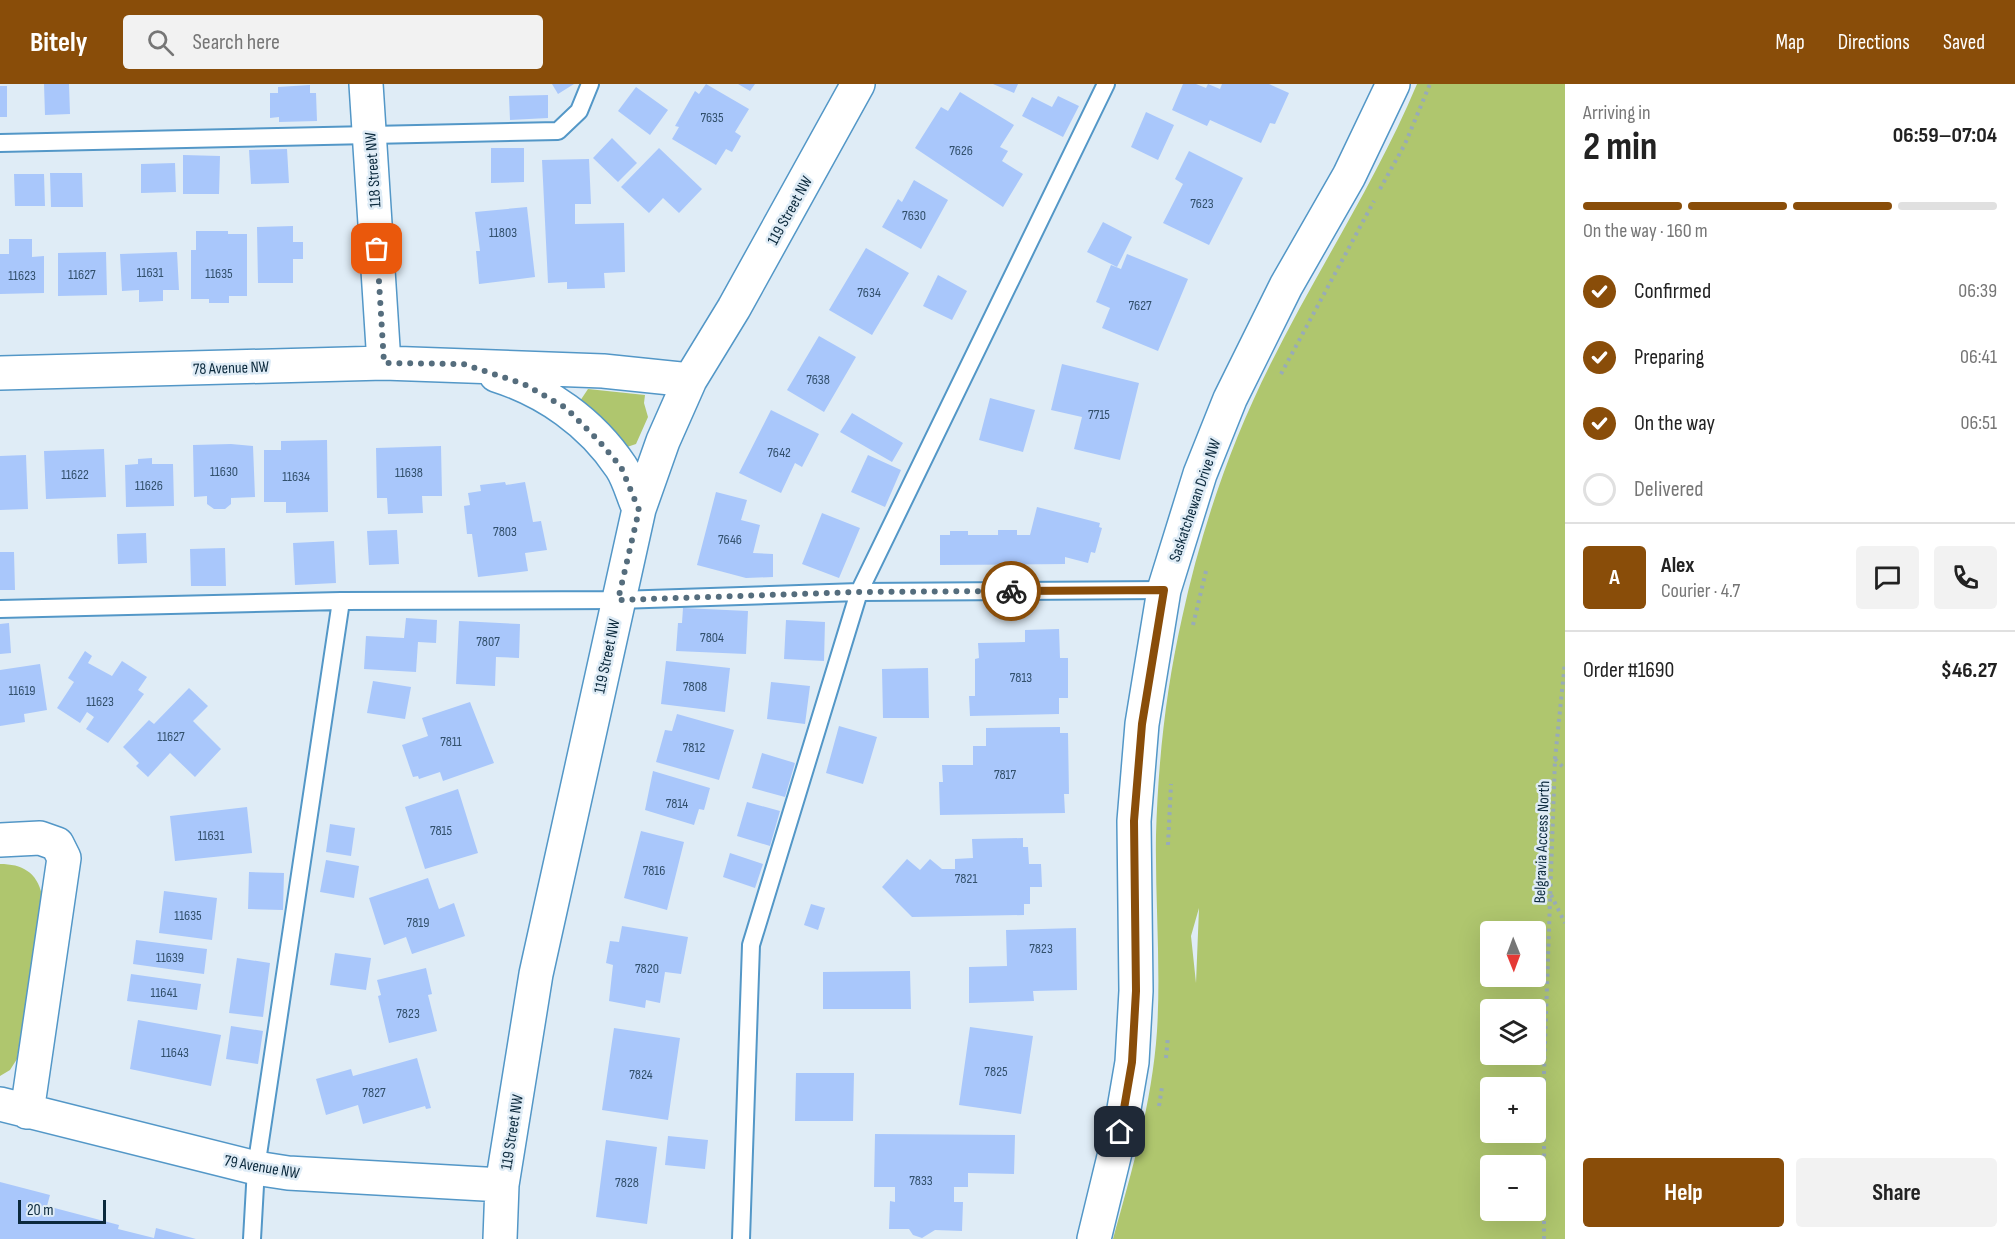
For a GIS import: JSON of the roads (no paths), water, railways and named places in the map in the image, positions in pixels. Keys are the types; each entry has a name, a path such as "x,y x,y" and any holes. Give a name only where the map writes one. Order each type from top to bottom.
{"street":[{"name":"118 Street NW","path":"366,84 384,363"},
{"name":"119 Street NW","path":"500,1239 502,1185 536,974 639,510 663,441 690,380 734,308 858,84"},
{"name":"Saskatchewan Drive NW","path":"1094,1239 1120,1132 1132,1062 1136,991 1134,821 1142,724 1164,590 1200,474 1230,399 1286,286 1349,176 1392,84"},
{"name":"78 Avenue NW","path":"0,373 384,363 463,364 603,371 690,380"},
{"name":"78 Avenue NW","path":"463,364 524,384 566,408 621,467 639,510"},
{"name":"79 Avenue NW","path":"0,840 39,838 57,844 64,858 14,1108 256,1168 288,1173 502,1185"}],"lane":[{"path":"0,143 558,130 579,111 590,84"},
{"path":"741,1239 751,945 859,592 1106,84"},
{"path":"0,609 341,600 618,600 859,592 1164,590"},
{"path":"252,1239 256,1168 341,600"}]}
